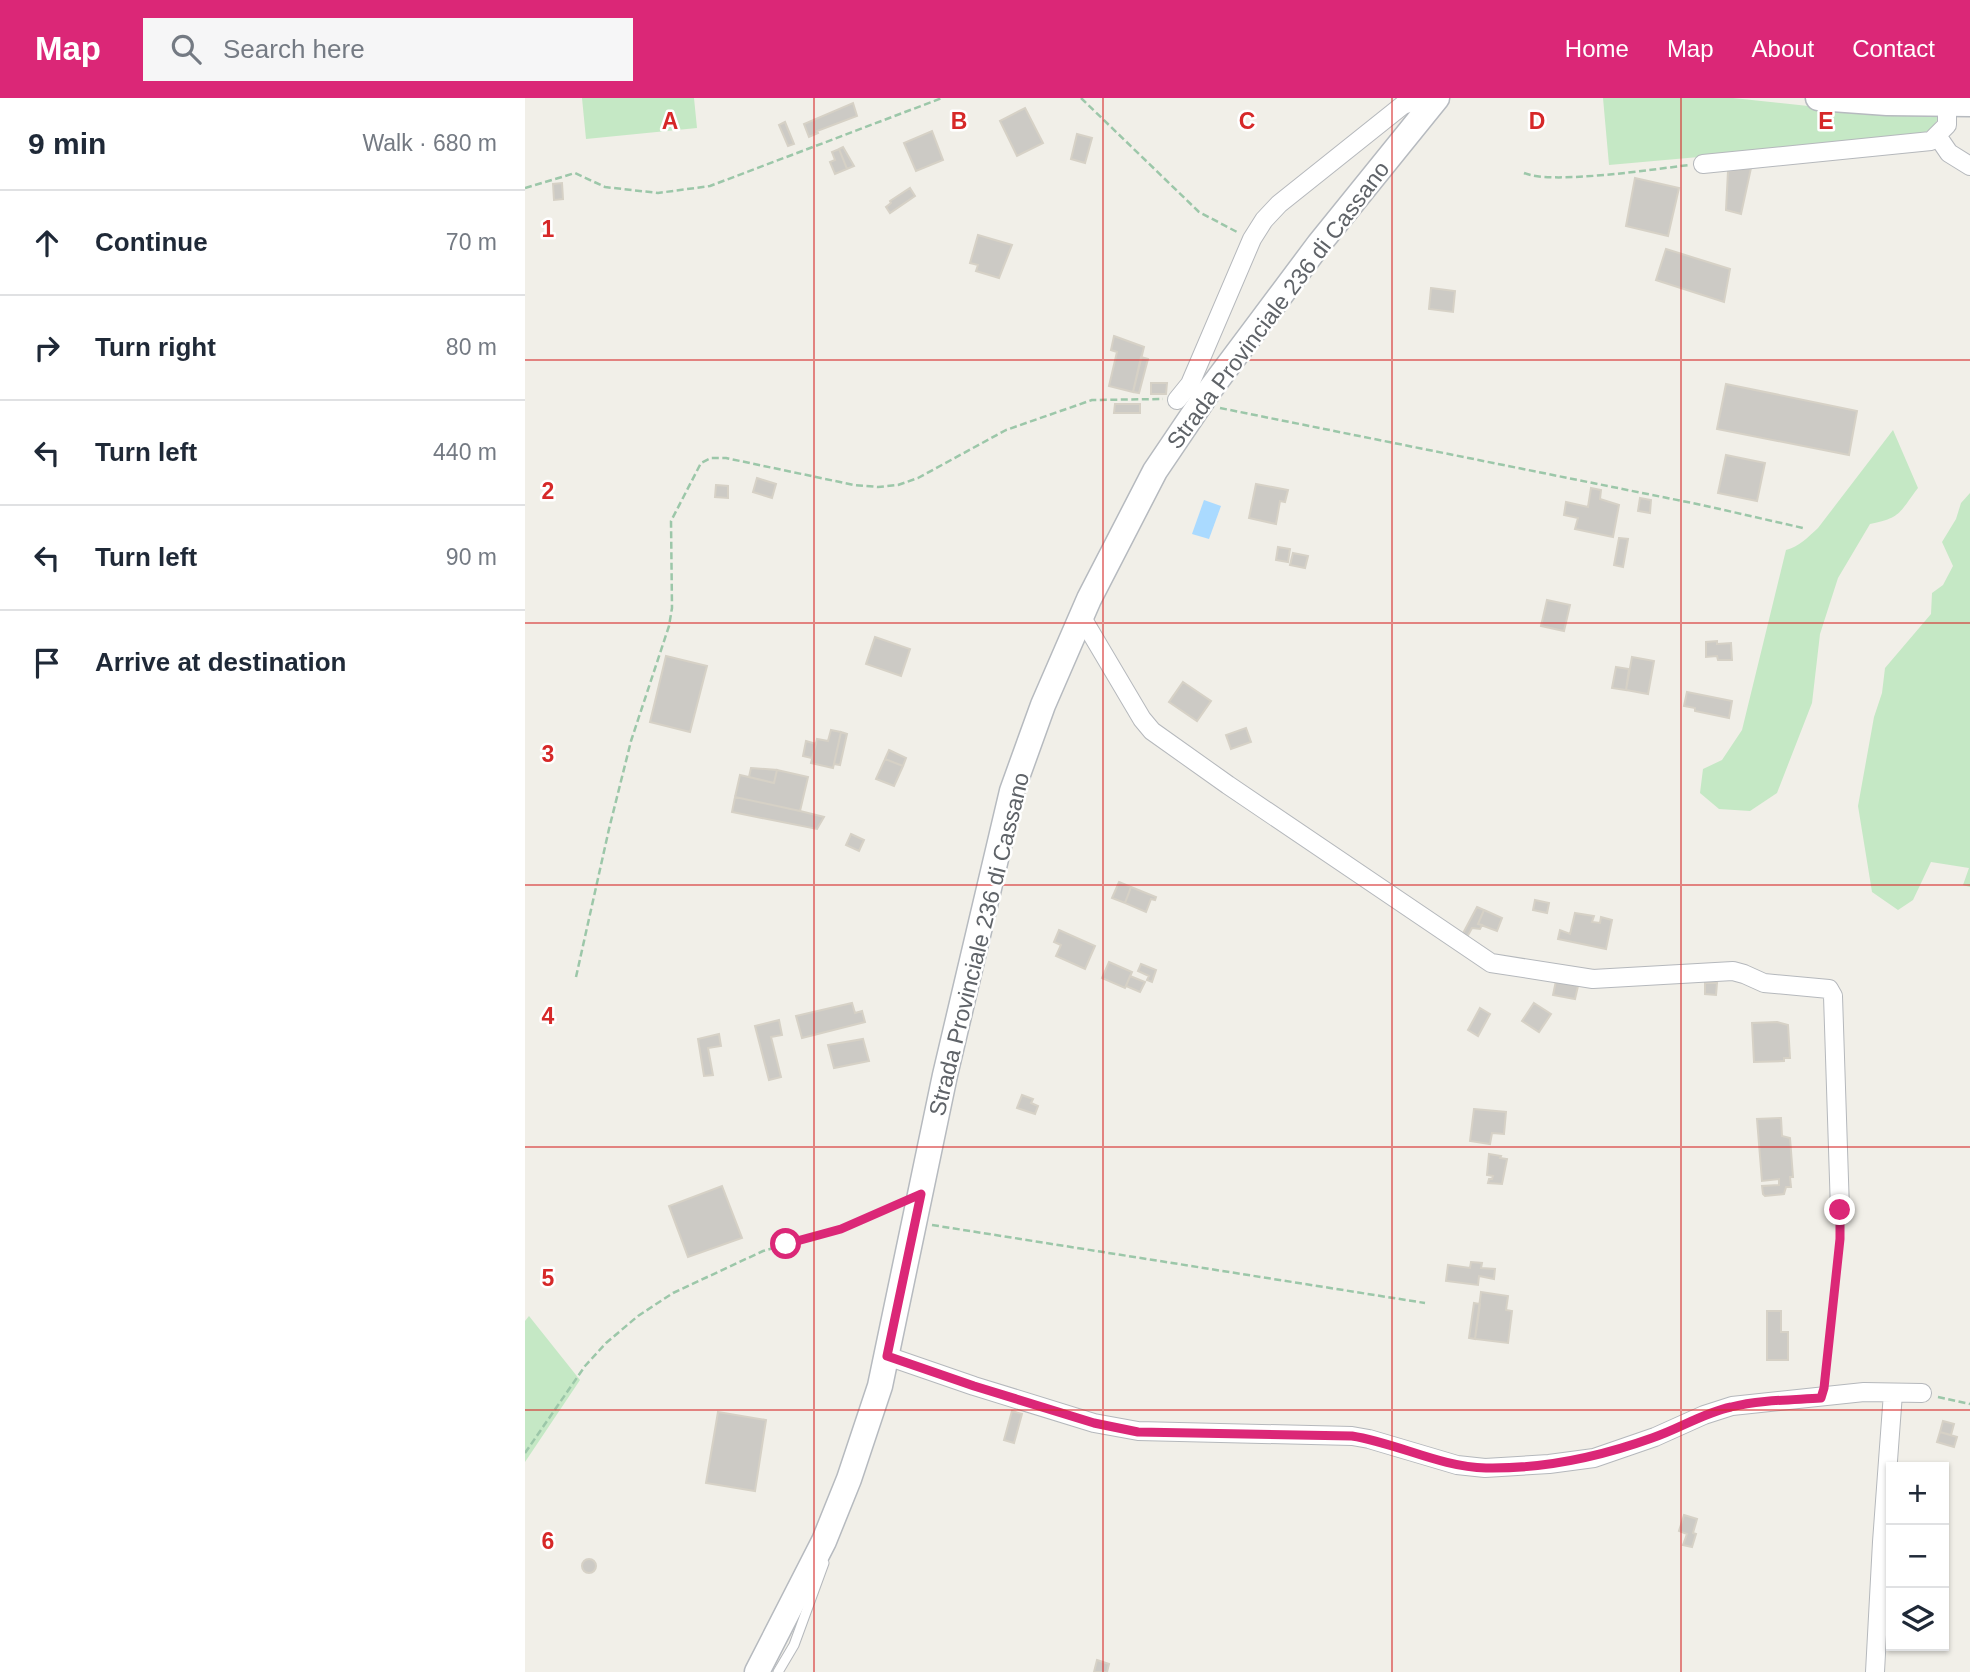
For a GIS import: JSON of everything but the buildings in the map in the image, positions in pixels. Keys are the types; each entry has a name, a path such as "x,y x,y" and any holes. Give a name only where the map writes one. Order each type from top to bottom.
{"main road":[{"path":"1818,98 1958,104"},
{"name":"Strada Provinciale 236 di Cassano","path":"757,1672 824,1541 849,1479 880,1386 954,1035 1013,791 1043,705 1081,616 1156,471 1203,399 1311,254 1437,100"}],"street":[{"path":"1177,400 1189,384 1252,239 1264,220 1279,204 1403,105 1419,100 1437,100"},
{"path":"1703,164 1931,141 1938,137 1947,125 1958,104"},
{"path":"1938,137 1949,153 1970,166"},
{"path":"1081,616 1142,719 1152,731 1491,963 1593,979 1733,971 1764,984 1829,989 1833,996 1840,1210"},
{"path":"887,1356 1094,1423 1138,1432 1352,1436 1457,1465 1485,1468 1594,1458 1733,1406 1864,1392 1921,1393"},
{"path":"1875,1672 1893,1393"}],"lane":[{"path":"778,1672 794,1645 819,1581 827,1554 824,1541"}],"path":[{"path":"525,188 575,173 605,187 658,193 711,186 942,98"},
{"path":"1081,98 1199,212 1252,239"},
{"path":"1524,173 1531,176 1569,176 1703,164"},
{"path":"1203,399 1218,407 1803,528"},
{"path":"576,977 631,741 669,626 672,608 671,521 701,463 711,458 726,458 854,485 898,485 918,478 1006,430 1092,400 1177,400"},
{"path":"525,1453 585,1366 606,1343 638,1316 673,1293 762,1251 841,1229 921,1194"},
{"path":"1821,1398 1839,1252 1840,1210"},
{"path":"915,1222 1425,1303"},
{"path":"1921,1393 1970,1404"}],"green space":[{"path":"582,98 694,98 697,128 586,139"},
{"path":"1603,98 1733,98 1873,113 1934,113 1938,119 1931,129 1914,138 1609,165"},
{"path":"1893,430 1918,488 1895,516 1870,524 1838,578 1820,634 1812,703 1777,793 1750,811 1719,809 1700,793 1703,769 1722,760 1742,730 1786,550 1799,544 1818,528"},
{"path":"1970,493 1970,887 1963,885 1969,868 1931,862 1913,900 1898,910 1872,892 1858,806 1885,668 1931,614 1932,593 1943,585 1953,566 1942,542 1956,519 1961,503"},
{"path":"529,1316 580,1380 525,1462 525,1321"}],"water":[{"path":"1204,500 1221,506 1209,539 1192,534"}],"route":[{"path":"786,1244 841,1229 921,1194 887,1356 1094,1423 1138,1432 1352,1436 1457,1465 1485,1468 1594,1458 1733,1406 1821,1398 1840,1239 1840,1210"}]}
